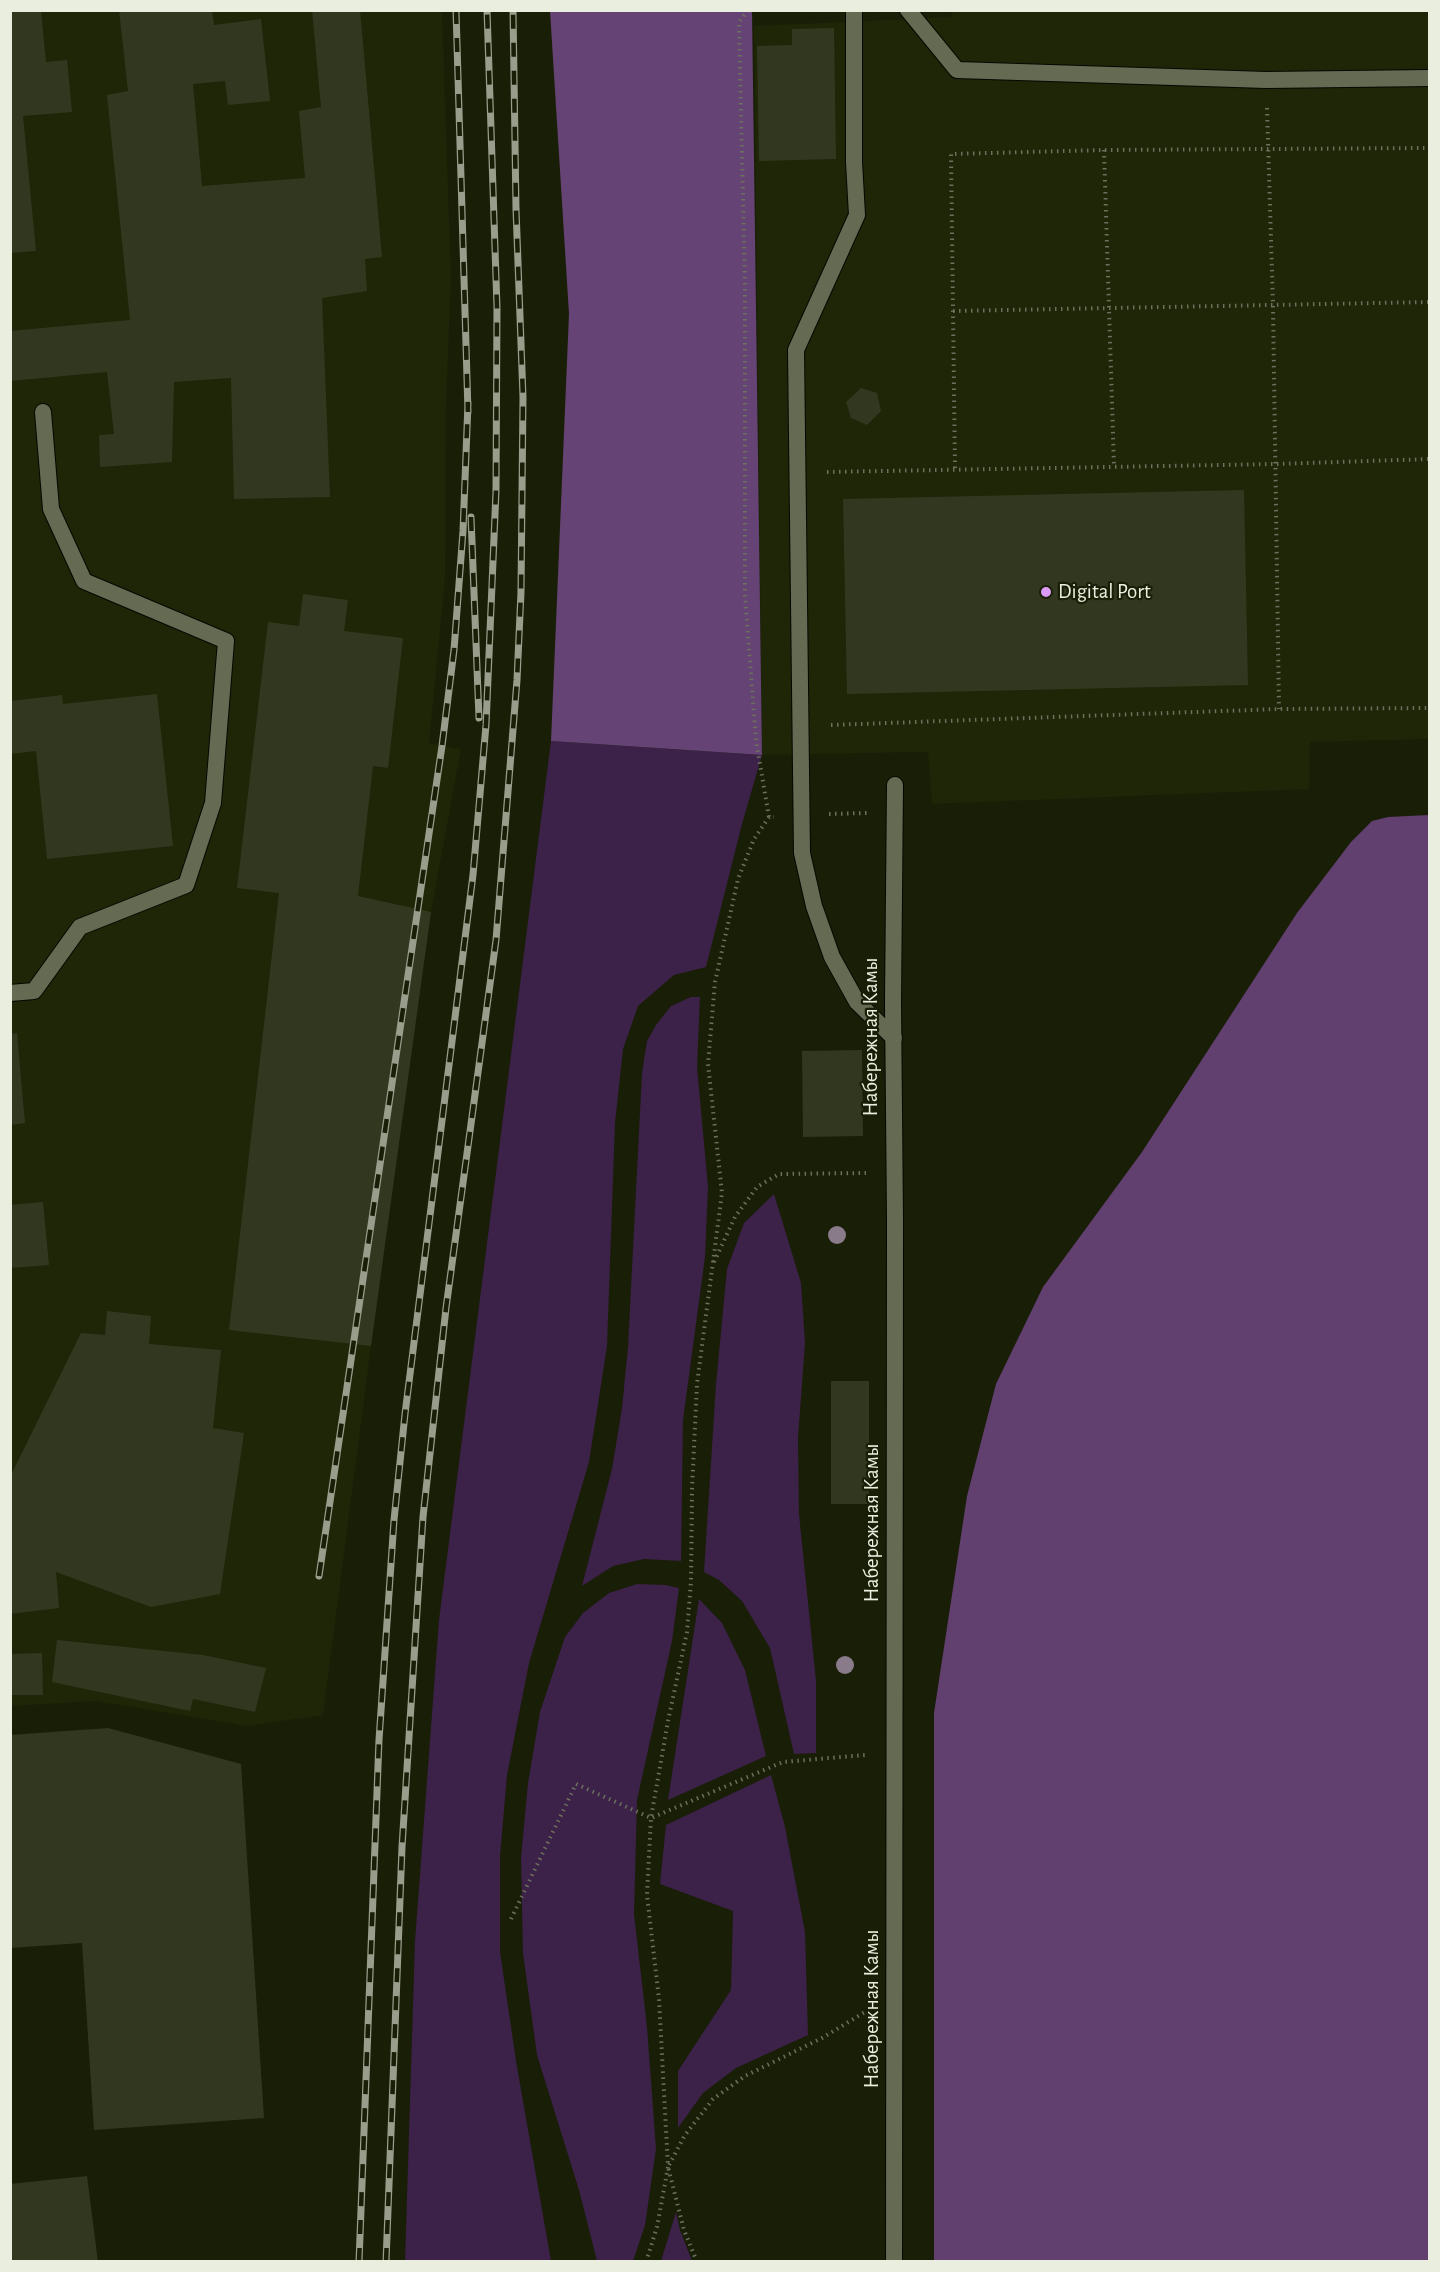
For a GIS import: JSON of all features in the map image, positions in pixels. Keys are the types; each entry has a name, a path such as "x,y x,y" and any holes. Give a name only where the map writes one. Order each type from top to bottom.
{"street":[{"path":"854,10 854,162 857,215 796,350 801,816 804,863 814,906 832,957 857,1002 894,1038"},
{"path":"908,10 957,70 1266,80 1430,78"},
{"path":"10,993 34,991 80,927 186,885 213,803 226,641 84,581 51,509 43,412"},
{"name":"Набережная Камы","path":"894,2262 895,785"}],"path":[{"path":"697,2262 684,2230 668,2167 659,1999 647,1895 651,1818 668,1720 687,1632 691,1581 692,1489 697,1384 722,1193 708,1064 715,982 738,879 754,839 769,817 756,741 746,595 746,285 739,22 748,10"},
{"path":"1266,80 1273,305 1279,709"},
{"path":"955,468 951,154 1104,150 1430,148"},
{"path":"1104,150 1114,466"},
{"path":"953,311 1430,302"},
{"path":"825,472 1430,459"},
{"path":"819,726 1279,709 1430,708"},
{"path":"839,814 873,813"},
{"path":"769,817 801,816"},
{"path":"712,1266 735,1217 757,1187 779,1174 860,1173"},
{"path":"511,1919 576,1784 651,1818 783,1762 894,1752"},
{"path":"646,2262 657,2228 668,2167 685,2134 713,2099 746,2076 859,2018 894,1987"}],"shaded area":[{"path":"951,10 1429,11 1429,739 1310,742 1309,789 932,804 928,752 762,755 754,26 953,17"},
{"path":"11,11 442,11 451,277 446,404 445,580 429,743 461,749 431,912 323,1715 247,1726 95,1701 11,1706"},
{"path":"550,11 752,11 762,755 551,741 569,314"},
{"path":"551,741 762,755 706,967 674,975 638,1006 623,1049 615,1123 607,1346 589,1462 529,1663 507,1775 500,1856 500,1952 516,2061 551,2261 405,2262 415,1941 439,1620"},
{"path":"1429,815 1429,2261 934,2261 934,1713 967,1496 996,1384 1043,1287 1142,1152 1297,913 1351,842 1372,821 1388,817"},
{"path":"691,997 700,997 697,1067 708,1187 705,1257 683,1420 681,1561 644,1559 613,1566 582,1586 612,1469 622,1408 628,1347 642,1073 647,1041 671,1006"},
{"path":"774,1194 801,1283 805,1343 798,1438 799,1514 816,1681 816,1753 794,1754 770,1648 742,1601 719,1580 704,1572 716,1384 727,1269 744,1223"},
{"path":"637,1584 679,1588 672,1641 637,1800 634,1914 647,2027 656,2149 645,2225 633,2261 597,2261 579,2190 537,2055 523,1953 521,1858 528,1783 540,1712 565,1637 583,1613 609,1593"},
{"path":"699,1599 722,1623 745,1670 766,1756 668,1800"},
{"path":"771,1775 785,1827 805,1932 808,2035 736,2068 703,2093 678,2128 678,2071 731,1990 733,1911 660,1884 666,1825"},
{"path":"676,2212 680,2230 692,2261 661,2261"}],"building":[{"path":"10,10 41,10 46,62 67,60 72,112 23,116 36,251 10,253"},
{"path":"119,10 212,10 214,25 261,19 270,101 228,105 225,81 193,84 202,186 305,178 299,111 321,107 312,10 360,10 382,257 365,259 367,291 322,298 330,497 234,499 231,378 174,382 172,462 100,467 99,435 114,434 107,372 10,381 10,331 130,320 107,95 128,91"},
{"path":"834,28 836,159 759,161 757,46 792,45 792,29"},
{"path":"861,388 877,393 881,411 867,425 851,418 846,402"},
{"name":"Digital Port","path":"1244,490 1248,685 847,694 843,499"},
{"path":"303,594 348,600 344,631 403,638 388,768 373,766 358,896 431,912 371,1346 229,1330 279,893 237,888 268,622 299,626"},
{"path":"157,694 173,846 47,859 36,751 10,754 10,701 62,695 63,704"},
{"path":"17,1033 25,1123 10,1125 10,1034"},
{"path":"862,1050 863,1136 803,1137 802,1051"},
{"path":"43,1202 49,1265 10,1268 10,1205"},
{"path":"107,1311 151,1316 149,1344 221,1350 213,1428 244,1433 220,1594 151,1607 56,1572 59,1608 10,1614 10,1477 81,1333 105,1335"},
{"path":"831,1381 869,1381 869,1504 831,1504"},
{"path":"57,1640 203,1655 266,1668 255,1712 193,1699 190,1711 52,1682"},
{"path":"42,1653 43,1695 10,1695 10,1654"},
{"path":"108,1728 241,1764 264,2118 94,2130 82,1943 10,1948 10,1735"},
{"path":"87,2176 98,2262 10,2262 10,2184"}],"railway":[{"path":"456,10 468,412"},
{"path":"359,2262 379,1740 394,1520 405,1414 473,875 486,725 496,491 497,308 487,10"},
{"path":"386,2262 402,1847 423,1517 446,1308 496,940 517,680 521,592 523,397 516,209 513,10"},
{"path":"319,1576 442,746 454,650 463,531 468,403"},
{"path":"471,517 479,718"}],"place":[{"name":"Digital Port","path":"1046,592"}]}
